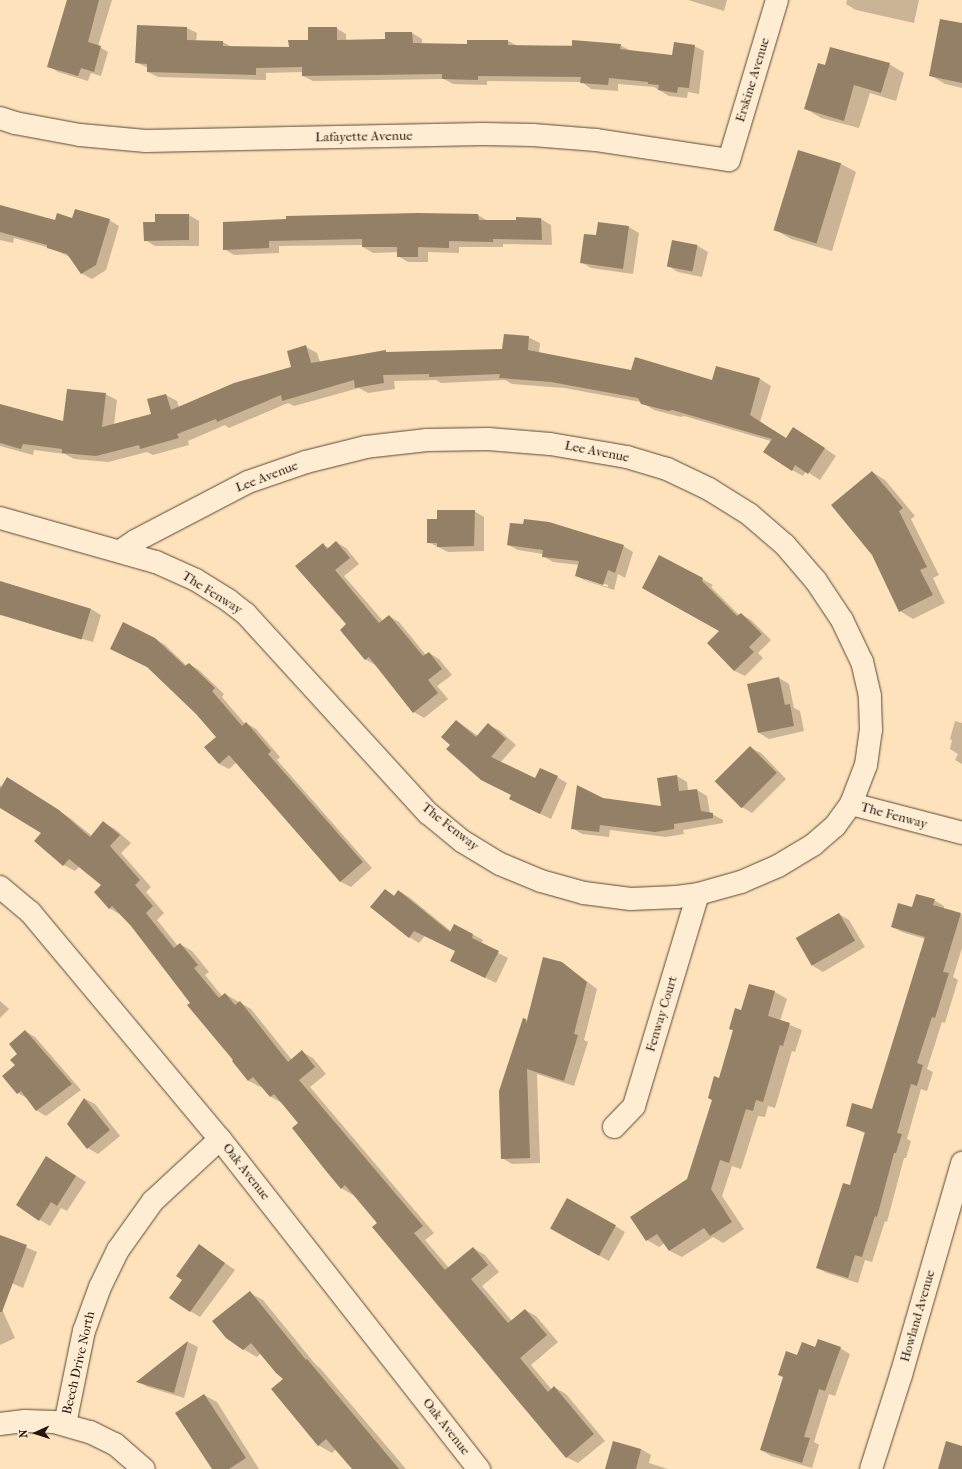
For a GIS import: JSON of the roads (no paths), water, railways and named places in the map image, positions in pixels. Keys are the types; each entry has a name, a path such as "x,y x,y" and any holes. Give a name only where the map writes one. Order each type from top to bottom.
{"street":[{"name":"Erskine Avenue","path":"729,160 777,0"},
{"name":"Lafayette Avenue","path":"0,118 16,123 80,135 146,141 482,134 533,135 596,140 729,160"},
{"name":"Lee Avenue","path":"120,551 135,541 248,482 306,462 366,448 427,440 488,438 550,444 627,457 667,469 716,493 749,514 779,540 816,581 842,620 862,662 870,696 871,730 866,765 851,804"},
{"name":"The Fenway","path":"0,518 156,562 196,580 228,600 246,614 428,813 462,841 500,864 541,881 584,893 631,899 677,897 698,894 741,882 778,866 813,845 835,826 851,804 962,833"},
{"name":"Oak Avenue","path":"0,887 30,912 220,1139 479,1469"},
{"name":"Fenway Court","path":"614,1127 634,1106 698,894"},
{"name":"Beech Drive North","path":"0,1424 25,1421 65,1424 84,1331 100,1287 118,1250 153,1201 220,1139"},
{"name":"Howland Avenue","path":"871,1469 901,1375 962,1163"},
{"path":"65,1424 90,1432 115,1444 144,1469"}]}
